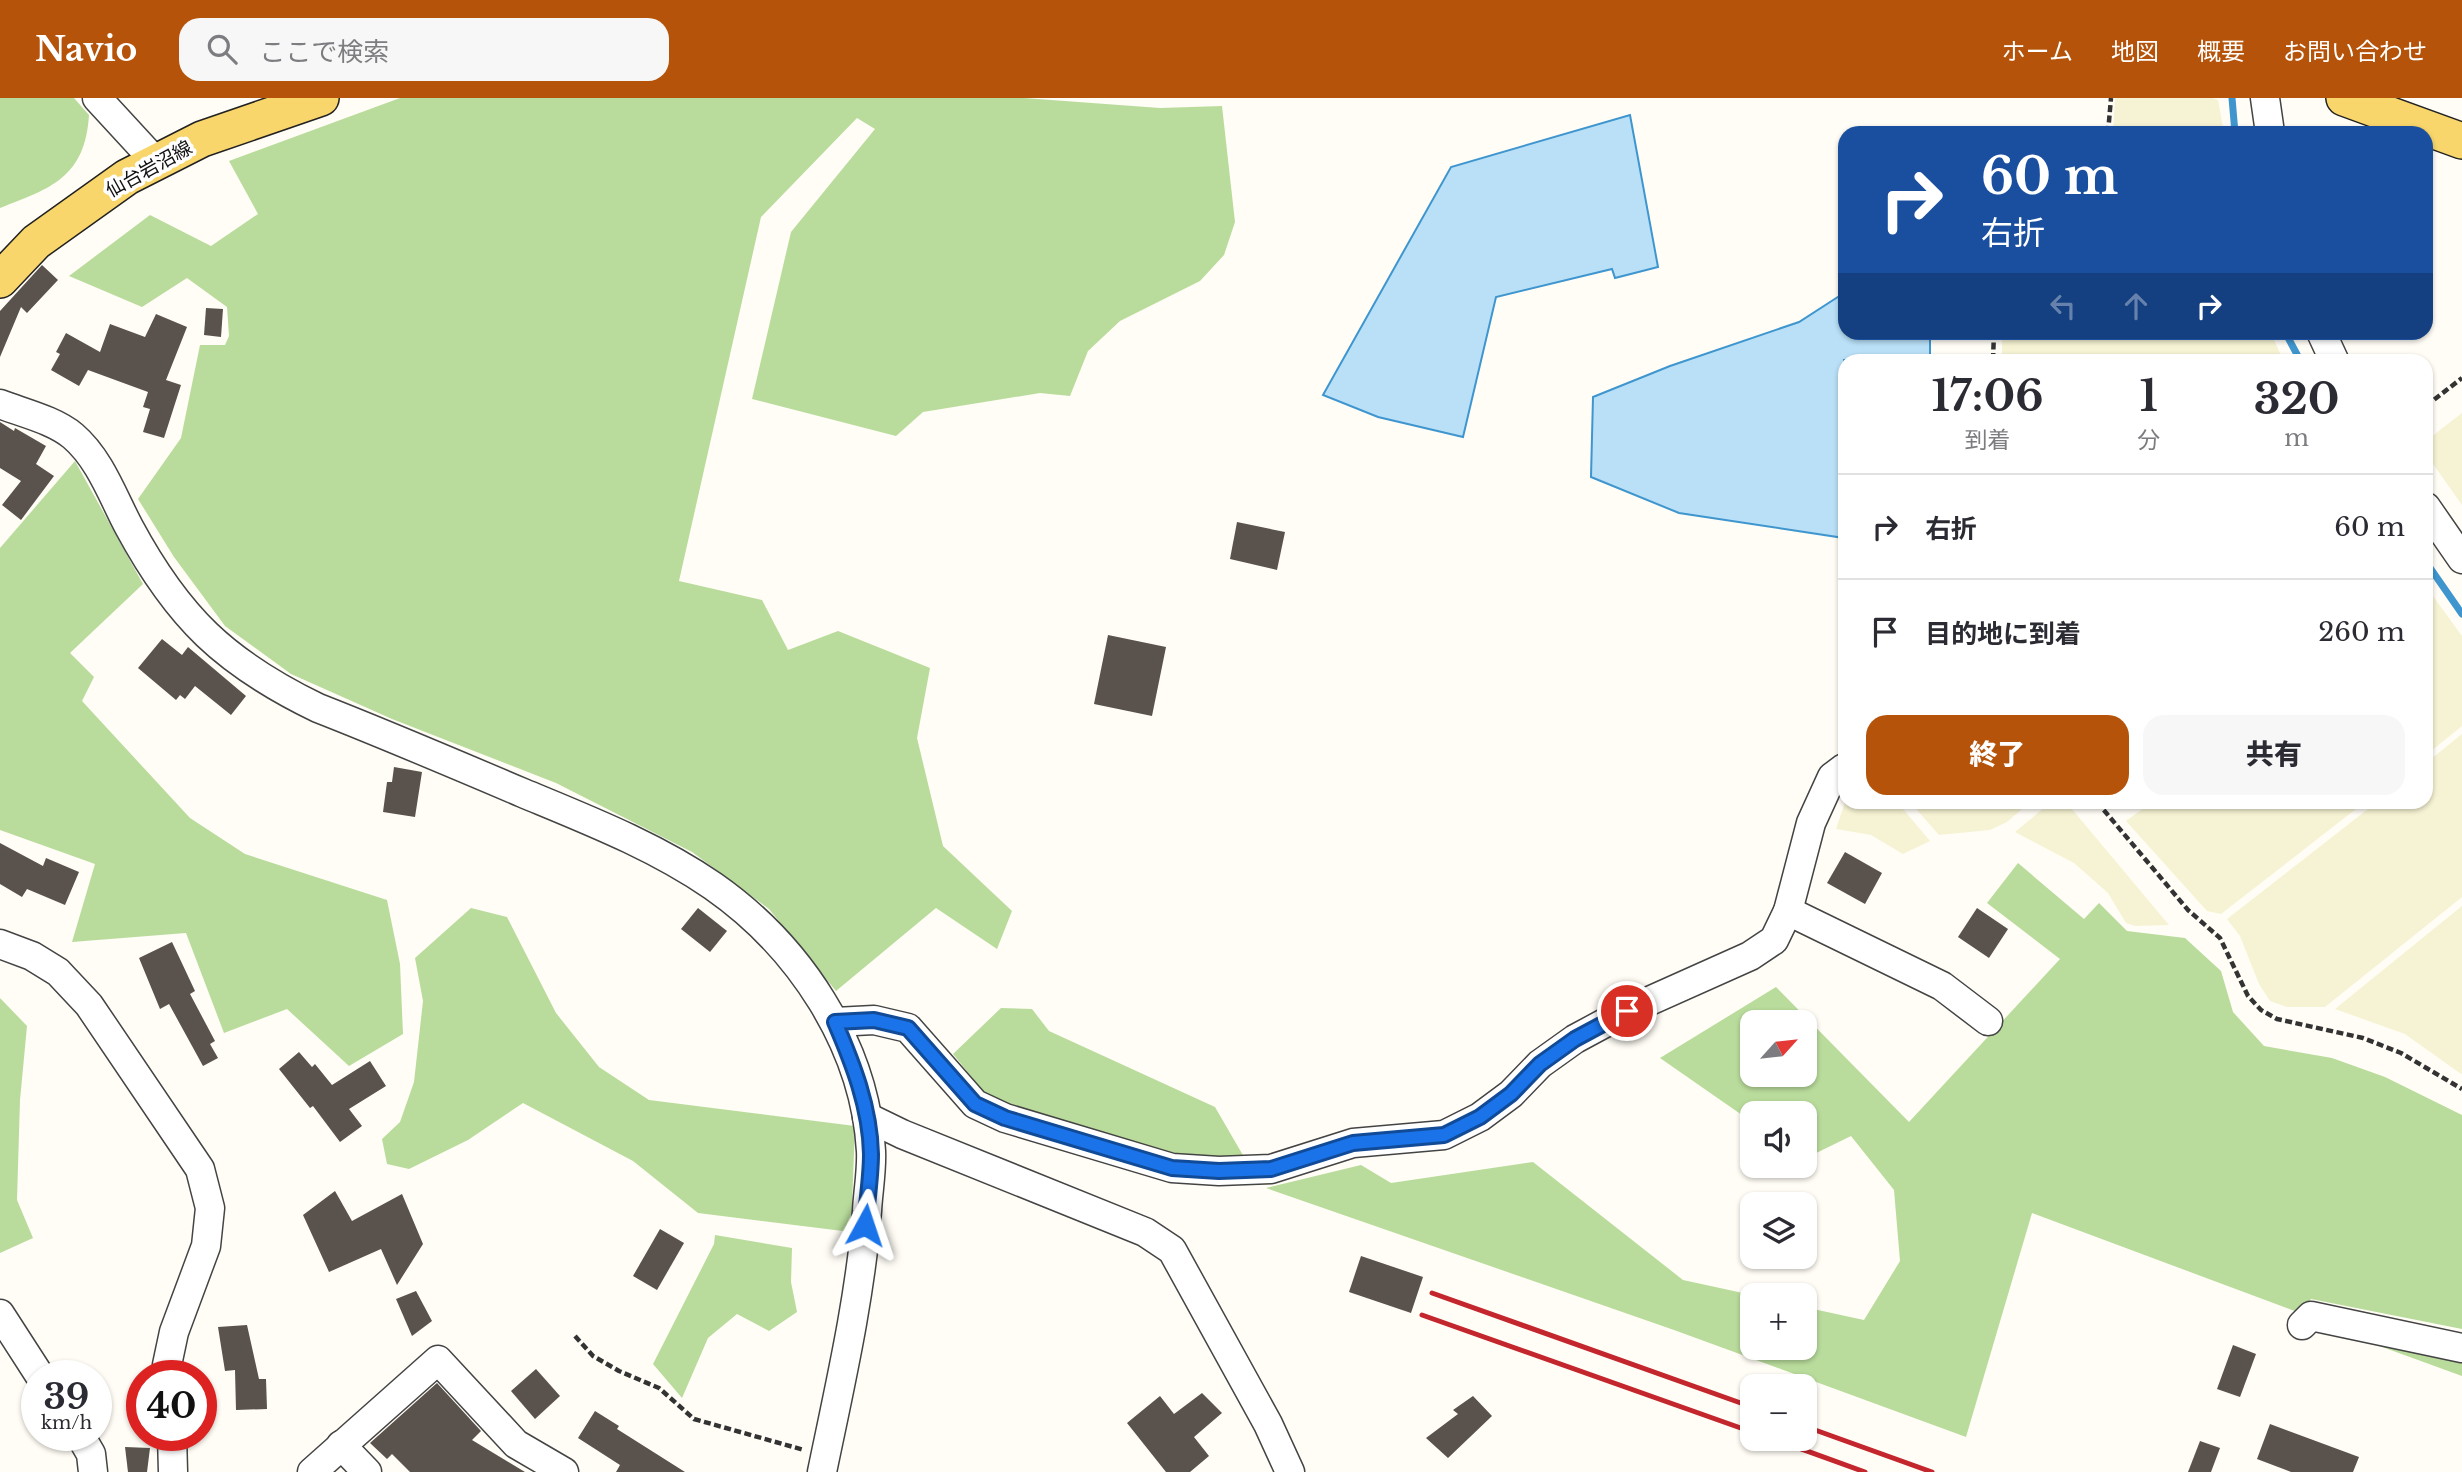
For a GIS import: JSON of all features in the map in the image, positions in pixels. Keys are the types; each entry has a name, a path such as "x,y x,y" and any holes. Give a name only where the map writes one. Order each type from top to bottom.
{"main road":[{"name":"仙台岩沼線","path":"0,280 36,242 127,177 155,161 202,139 321,98"},
{"path":"2344,98 2421,126"},
{"path":"2433,130 2462,141"}],"street":[{"path":"97,98 155,161"},
{"path":"2265,98 2269,126"},
{"path":"0,404 63,429 82,445 98,467 149,561 182,609 239,664 318,708 613,831 678,864 713,886 793,960 835,1022 857,1073 867,1116 871,1154 862,1271 823,1464"},
{"path":"2433,517 2462,559"},
{"path":"835,1022 874,1020 908,1028 975,1104 1005,1118 1172,1168 1219,1171 1271,1169 1353,1143 1444,1135 1480,1117 1511,1094 1540,1064 1575,1039 1627,1011 1750,956 1774,940 1788,911 1811,823 1832,777 1838,772"},
{"path":"1788,911 1942,986 1988,1021"},
{"path":"0,944 32,956 58,972 89,1004 200,1169 210,1208 206,1246 174,1332 168,1360"},
{"path":"867,1116 902,1134 1145,1232 1172,1250 1268,1424 1290,1472"},
{"path":"0,1314 30,1360"},
{"path":"2302,1325 2311,1317 2462,1348"},
{"path":"312,1472 438,1360 516,1444 564,1472"},
{"path":"341,1445 367,1472"},
{"path":"89,1451 93,1472"},
{"path":"172,1451 173,1472"}],"path":[{"path":"2109,126 2111,98"},
{"path":"2433,401 2462,378"},
{"path":"2103,809 2188,910 2220,938 2248,996 2261,1010 2277,1018 2363,1038 2401,1053 2462,1089"},
{"path":"575,1336 593,1356 619,1371 659,1388 694,1419 823,1464"}],"shaded area":[{"path":"2115,98 2213,98 2218,100 2223,126 2113,126"},
{"path":"2002,340 2274,340 2280,354 2002,354"},
{"path":"2462,413 2462,505 2433,464 2433,436"},
{"path":"2433,596 2462,636 2462,726 2433,749"},
{"path":"2462,734 2462,897 2325,1007 2287,1007 2270,1001 2259,984 2240,936 2227,919 2368,809 2433,809 2433,757"},
{"path":"1843,809 1903,809 1930,841 1903,854 1871,835 1836,829"},
{"path":"1916,809 2022,809 2007,822 1990,830 1939,835"},
{"path":"2043,809 2072,809 2169,925 2135,926 2126,923 2108,893 2074,863 2015,832"},
{"path":"2142,809 2356,809 2221,914 2207,911 2126,821"},
{"path":"2462,906 2461,1074 2405,1034 2335,1009"}],"green space":[{"path":"0,98 74,98 89,115 81,153 73,166 50,186 0,208"},
{"path":"400,98 1024,98 1160,108 1222,106 1235,222 1224,255 1200,281 1120,321 1088,351 1070,396 1040,393 923,412 896,436 752,399 791,232 875,129 857,118 761,217 679,581 762,600 788,650 838,631 930,668 917,738 943,846 1012,911 997,949 936,908 836,991 769,909 692,852 556,783 392,719 291,674 225,626 174,557 138,499 181,438 200,345 225,345 229,336 227,307 187,278 142,307 69,276 150,215 211,246 258,214 229,161"},
{"path":"75,461 143,584 70,653 94,677 82,701 190,818 245,854 387,900 400,964 403,1034 349,1066 287,1009 224,1033 186,933 72,942 95,864 0,830 0,548"},
{"path":"2018,863 2084,919 2099,903 2127,931 2185,938 2221,971 2233,1012 2264,1046 2332,1058 2385,1077 2462,1115 2462,1329 2311,1299 2300,1313 2032,1213 1966,1437 1817,1382 1817,1374 1794,1374 1756,1360 1817,1360 1817,1310 1864,1320 1900,1261 1894,1190 1851,1136 1817,1153 1817,1101 1740,1101 1740,1114 1660,1058 1776,987 1799,1010 1740,1010 1740,1087 1817,1087 1817,1029 1909,1122 2060,959 1987,903"},
{"path":"471,908 507,917 556,1013 599,1067 649,1100 855,1126 851,1232 698,1213 633,1161 523,1103 468,1140 409,1169 387,1164 382,1139 400,1122 414,1082 423,1001 415,958"},
{"path":"0,998 27,1026 20,1100 17,1200 33,1238 0,1253"},
{"path":"1001,1008 1032,1009 1049,1031 1215,1107 1244,1157 1182,1156 1111,1139 1025,1113 986,1095 953,1054"},
{"path":"1533,1162 1683,1280 1740,1292 1740,1354 1266,1188 1361,1165 1391,1183"},
{"path":"715,1235 792,1248 791,1282 797,1312 769,1331 737,1314 708,1338 682,1398 653,1364 714,1244"},
{"path":"2341,1332 2462,1357 2462,1376"}],"water":[{"path":"1630,115 1658,267 1615,278 1612,269 1496,297 1463,437 1378,417 1323,395 1451,167"},
{"path":"1838,297 1838,340 1930,340 1930,354 1838,354 1838,537 1679,513 1591,477 1593,397 1670,366 1799,322"}],"building":[{"path":"42,265 58,280 27,313 21,307 0,357 0,311"},
{"path":"206,308 223,309 221,337 204,335"},
{"path":"156,314 187,327 166,380 181,385 164,438 143,432 150,409 143,407 148,392 88,370 79,386 51,370 60,354 56,352 66,333 100,352 110,324 145,337"},
{"path":"0,422 46,446 36,464 54,476 21,520 2,505 21,481 0,468"},
{"path":"1237,522 1285,532 1277,570 1230,559"},
{"path":"1108,635 1166,647 1152,716 1094,704"},
{"path":"162,639 182,655 188,647 246,696 231,715 195,686 185,699 180,695 176,700 138,668"},
{"path":"394,767 422,772 415,817 383,812 387,782 392,782"},
{"path":"0,843 43,866 46,858 79,872 65,905 27,889 22,897 0,884"},
{"path":"1845,852 1882,873 1865,904 1827,883"},
{"path":"698,908 727,931 710,952 681,929"},
{"path":"1977,908 2008,929 1989,958 1958,937"},
{"path":"172,942 195,991 190,994 215,1041 210,1044 218,1058 203,1066 169,1004 160,1009 139,958"},
{"path":"299,1052 312,1067 315,1064 332,1085 370,1061 386,1086 349,1109 362,1126 340,1142 313,1106 310,1108 279,1069"},
{"path":"335,1191 352,1221 402,1194 423,1244 397,1285 381,1249 329,1272 303,1215"},
{"path":"660,1229 684,1243 657,1290 633,1276"},
{"path":"1361,1256 1423,1277 1411,1313 1349,1292"},
{"path":"416,1291 432,1321 412,1336 396,1299"},
{"path":"247,1325 259,1379 266,1379 267,1409 236,1410 235,1370 225,1371 218,1327"},
{"path":"2233,1345 2256,1354 2240,1397 2217,1389"},
{"path":"536,1369 560,1396 535,1419 511,1391"},
{"path":"437,1383 481,1431 472,1440 525,1472 410,1472 392,1454 387,1459 370,1443"},
{"path":"1202,1393 1222,1413 1194,1437 1209,1456 1190,1472 1166,1472 1127,1423 1160,1396 1174,1414"},
{"path":"1473,1396 1492,1416 1448,1458 1426,1438 1458,1414 1453,1410"},
{"path":"595,1411 619,1426 617,1429 685,1472 616,1472 620,1465 578,1438"},
{"path":"2270,1424 2359,1457 2353,1472 2291,1472 2257,1459"},
{"path":"2200,1441 2220,1448 2211,1472 2188,1472"},
{"path":"125,1447 126,1451 150,1451 147,1472 128,1472"}],"waterway":[{"path":"2232,98 2234,126"},
{"path":"2289,340 2297,354"},
{"path":"2433,572 2462,614"}],"railway":[{"path":"1432,1293 1740,1403"},
{"path":"1422,1315 1740,1428"},
{"path":"1817,1431 1932,1472"},
{"path":"1807,1451 1865,1472"}],"route":[{"path":"865,1225 871,1154 867,1116 857,1073 835,1022 874,1020 908,1028 975,1104 1005,1118 1172,1168 1219,1171 1271,1169 1353,1143 1444,1135 1480,1117 1511,1094 1540,1064 1575,1039 1627,1011"}]}
